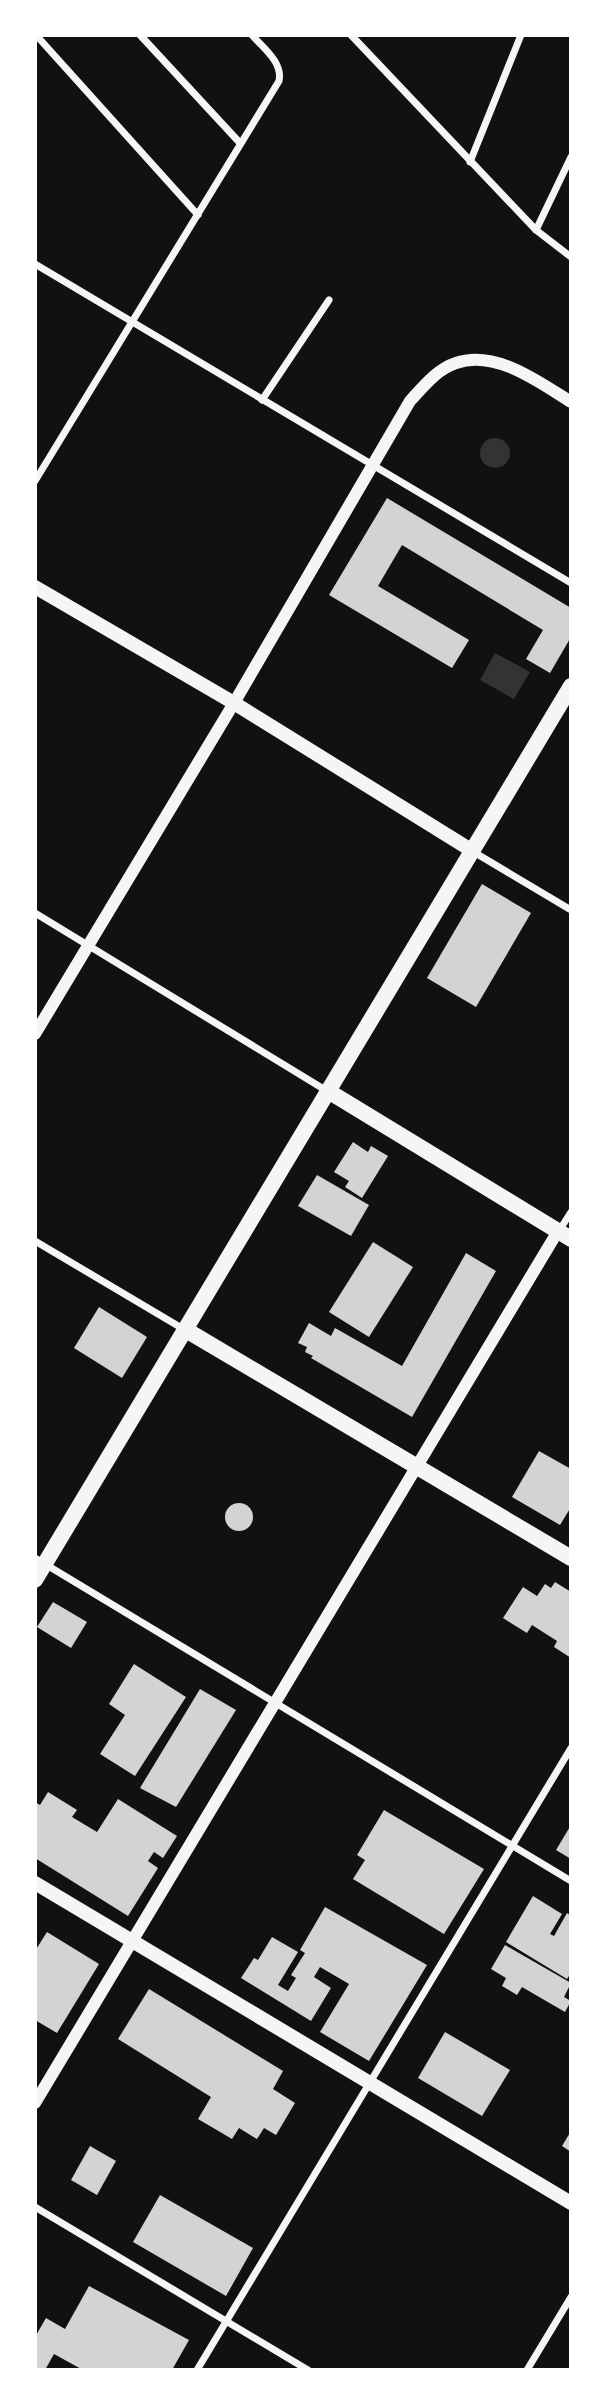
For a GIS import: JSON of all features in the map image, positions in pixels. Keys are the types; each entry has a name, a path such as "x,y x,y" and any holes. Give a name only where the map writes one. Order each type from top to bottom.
{"main road":[{"path":"35,587 234,703 471,850"},
{"path":"35,1580 40,1561 186,1330 571,686"},
{"path":"328,1091 565,1235"},
{"path":"186,1330 571,1558"},
{"path":"35,1883 571,2203"}],"street":[{"path":"36,35 198,215"},
{"path":"140,35 240,143"},
{"path":"35,481 279,81 281,72 278,64 252,35"},
{"path":"351,35 536,230 571,257"},
{"path":"470,162 521,35"},
{"path":"536,230 571,157"},
{"path":"35,264 571,583"},
{"path":"262,400 329,300"},
{"path":"35,1034 234,703 410,401 434,376 455,363 478,359 504,365 571,402"},
{"path":"471,850 571,910"},
{"path":"35,913 328,1091"},
{"path":"35,2103 417,1466 565,1235 571,1212"},
{"path":"35,1241 186,1330"},
{"path":"40,1561 571,1881"},
{"path":"197,2370 571,1748"},
{"path":"35,2207 308,2370"},
{"path":"527,2370 571,2297"}],"shaded area":[{"path":"495,438 505,443 510,453 505,463 495,468 485,463 480,453 485,443"},
{"path":"495,653 530,672 514,699 480,680"}],"building":[{"path":"387,498 571,608 571,637 550,673 526,659 543,630 402,545 378,586 469,640 452,668 329,595"},
{"path":"482,884 531,913 476,1007 427,978"},
{"path":"353,1142 368,1152 371,1146 388,1156 362,1198 345,1187 349,1181 334,1172"},
{"path":"317,1175 369,1205 351,1236 298,1206"},
{"path":"373,1242 413,1267 369,1337 329,1312"},
{"path":"466,1253 496,1271 412,1417 311,1358 313,1356 305,1352 307,1347 298,1343 309,1323 331,1336 335,1328 402,1366"},
{"path":"99,1307 147,1337 122,1378 74,1348"},
{"path":"539,1451 571,1469 571,1507 560,1525 512,1497"},
{"path":"239,1503 249,1507 253,1517 249,1527 239,1531 229,1527 225,1517 229,1507"},
{"path":"555,1582 571,1592 571,1658 554,1647 557,1641 532,1625 527,1633 503,1618 523,1587 537,1596 545,1584 551,1588"},
{"path":"53,1602 87,1622 71,1648 37,1627"},
{"path":"134,1664 186,1697 135,1776 100,1754 125,1715 109,1704"},
{"path":"200,1689 236,1710 176,1807 140,1788"},
{"path":"48,1792 77,1810 72,1817 97,1832 118,1799 177,1836 163,1858 154,1852 148,1861 158,1868 128,1916 35,1858 35,1802 40,1805"},
{"path":"384,1810 484,1869 444,1934 353,1879 365,1860 357,1855"},
{"path":"571,1825 571,1859 556,1850"},
{"path":"533,1896 562,1914 550,1934 554,1936 567,1913 571,1916 571,1973 567,1979 506,1942"},
{"path":"325,1907 427,1965 369,2061 320,2032 349,1984 320,1967 314,1977 331,1988 311,2021 241,1978 254,1958 258,1960 272,1937 298,1952 278,1985 288,1991 296,1978 291,1975 305,1953 300,1950"},
{"path":"47,1932 99,1964 57,2033 35,2020 35,1951"},
{"path":"505,1945 571,1983 564,1997 571,2001 565,2012 522,1987 517,1995 502,1986 506,1978 491,1969"},
{"path":"149,1989 283,2071 273,2089 295,2103 276,2135 264,2128 257,2139 239,2128 232,2139 198,2119 211,2097 118,2039"},
{"path":"445,2032 510,2070 482,2116 418,2078"},
{"path":"571,2131 571,2152 562,2146"},
{"path":"90,2146 116,2161 97,2195 71,2180"},
{"path":"160,2195 253,2248 226,2296 133,2242"},
{"path":"89,2286 189,2340 172,2370 83,2370 54,2354 45,2370 35,2370 35,2337 46,2318 65,2329"}]}
